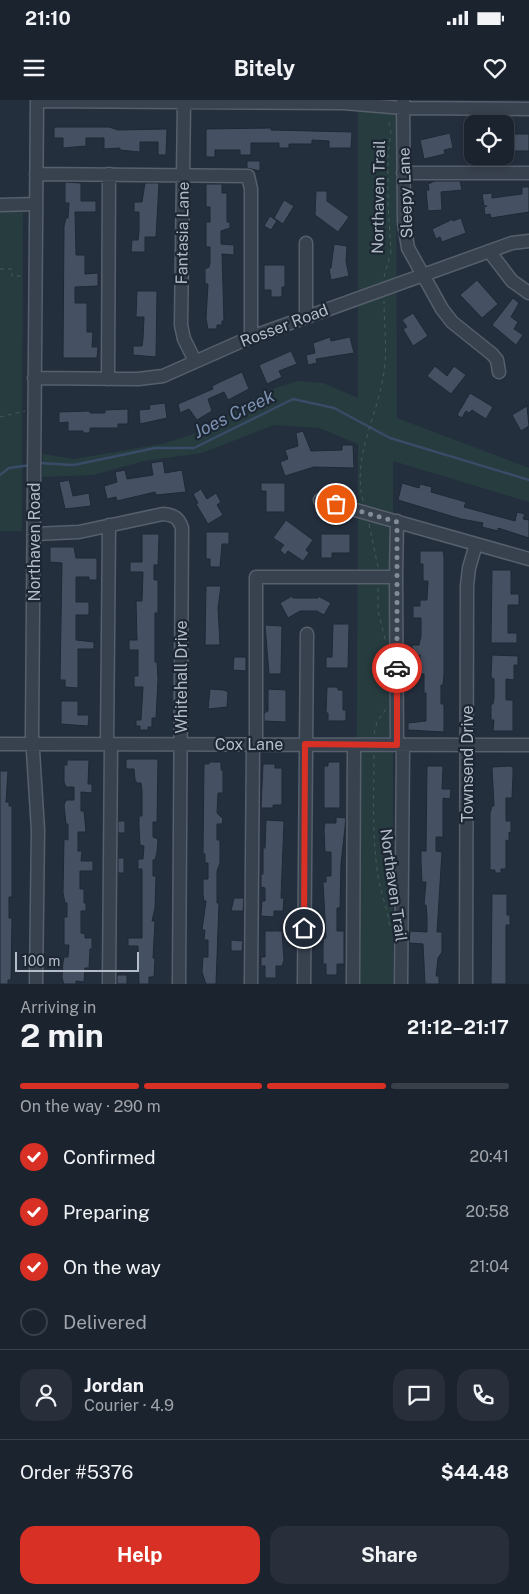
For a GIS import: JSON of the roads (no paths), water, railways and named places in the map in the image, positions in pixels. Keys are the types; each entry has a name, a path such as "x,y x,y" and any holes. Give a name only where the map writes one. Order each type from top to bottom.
{"street":[{"path":"37,101 344,103 387,107 403,104 529,109"},
{"name":"Northaven Road","path":"36,984 38,830 33,745 37,101"},
{"name":"Fantasia Lane","path":"184,102 181,326 184,339 195,361"},
{"name":"Sleepy Lane","path":"403,104 405,239 442,309 452,322 492,354 497,360 499,372"},
{"path":"403,173 529,173"},
{"path":"36,174 244,174 248,176 250,181 251,337"},
{"path":"108,379 109,174"},
{"path":"0,205 36,204"},
{"name":"Rosser Road","path":"34,378 108,379 163,376 251,337 306,316 512,243 529,241"},
{"path":"306,243 306,316"},
{"path":"489,251 512,281 529,293"},
{"path":"320,500 529,559"},
{"name":"Whitehall Drive","path":"34,534 62,534 163,514 172,514 180,522 182,528 179,984"},
{"path":"397,522 401,984"},
{"path":"109,525 109,984"},
{"name":"Townsend Drive","path":"466,984 467,586 469,568 476,544"},
{"path":"251,984 256,577 396,577"},
{"path":"304,984 307,634"},
{"name":"Cox Lane","path":"0,744 529,745"},
{"path":"353,984 354,745"}],"waterway":[{"name":"Joes Creek","path":"39,463 74,465 155,448 194,448 293,399 334,408 390,438 529,480"},
{"name":"Joes Creek","path":"0,475 9,468 31,465"}]}
